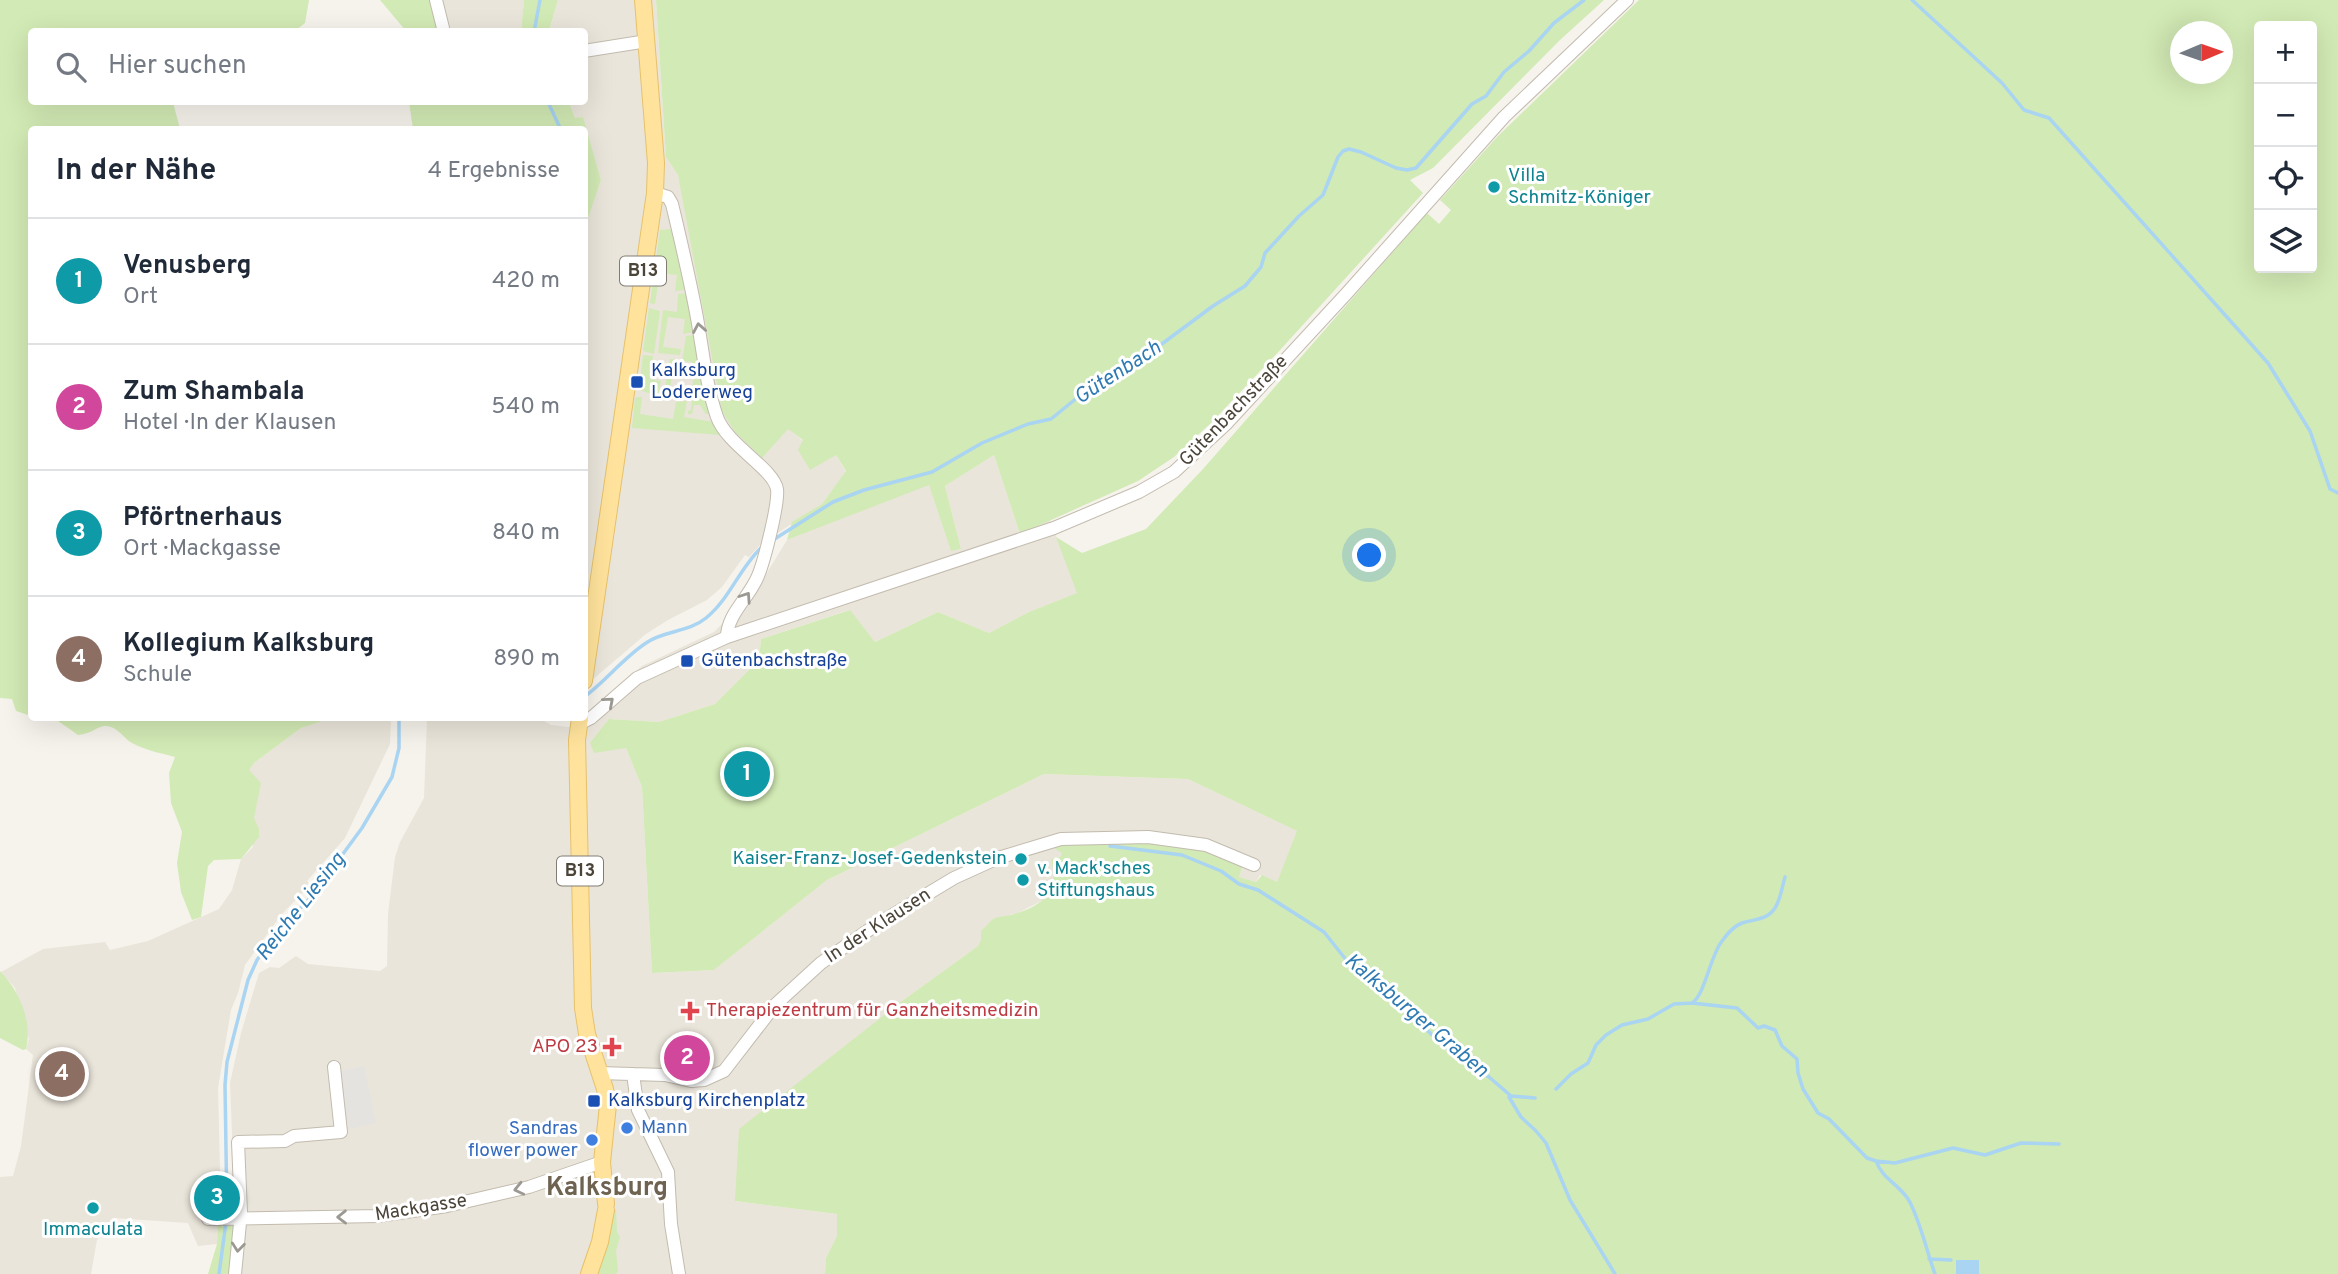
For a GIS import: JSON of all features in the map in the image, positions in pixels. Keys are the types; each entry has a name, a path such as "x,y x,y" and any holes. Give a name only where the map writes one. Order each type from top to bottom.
{"main road":[{"name":"B13","path":"588,654 655,193 656,163 643,0"},
{"name":"B13","path":"579,721 583,1008 587,1034 606,1089 608,1105 600,1242 589,1274"},
{"name":"B13","path":"581,1274 602,1207"}],"street":[{"path":"436,0 443,28"},
{"name":"Gütenbachstraße","path":"588,719 637,678 727,637 1054,528 1139,492 1174,472 1227,423 1504,117 1627,0"},
{"path":"588,50 647,41"},
{"path":"655,193 668,197 672,204 718,419 726,435 771,477 777,490 765,557 754,584 727,625 727,637"},
{"name":"In der Klausen","path":"599,1073 665,1075 691,1081 704,1080 724,1071 775,1005 821,963 876,925 954,878 998,858 1060,839 1148,837 1206,845 1254,865"},
{"path":"235,1274 238,1142 285,1141 294,1136 341,1132 334,1067"},
{"path":"633,1074 638,1110 668,1172 670,1216 679,1274"},
{"name":"Mackgasse","path":"214,1219 378,1216 436,1208 603,1171"}],"shaded area":[{"path":"431,0 524,0 521,28 436,28"},
{"path":"558,0 656,0 666,157 678,175 761,458 788,428 803,441 836,455 846,472 822,504 761,544 749,557 745,555 722,587 707,600 646,634 588,683 588,216 601,180 588,137 588,126 585,126 582,117 575,119 570,105 588,105 588,28 550,28"},
{"path":"994,455 1020,534 1050,520 1078,593 1029,612 989,633 938,612 875,642 849,610 761,639 759,660 715,704 659,722 609,719 626,748 642,787 652,973 714,970 827,880 1044,774 1188,779 1298,831 1277,882 1260,875 1256,882 1239,877 1243,865 1062,853 1060,857 1055,857 1052,889 1043,900 1018,913 993,919 978,946 902,1001 735,1201 837,1214 837,1237 826,1258 825,1274 230,1274 219,1225 217,1244 198,1246 188,1223 113,1218 97,1240 91,1274 0,1274 0,1177 13,1176 21,1146 33,1055 26,1049 29,1039 15,988 1,972 43,949 105,942 110,950 148,941 219,909 232,890 241,859 253,847 249,827 248,770 254,763 301,728 321,721 391,721 390,744 345,838 307,881 310,885 281,915 245,965 231,1010 218,1088 221,1211 235,1211 230,1083 241,1033 259,973 270,967 279,968 296,956 308,964 380,971 387,966 388,914 395,857 400,842 424,798 427,721 544,721 551,725 569,727 576,721 588,721 588,711 642,666 714,632 757,589 787,540 929,484 951,550 961,549 945,486"},
{"path":"364,1066 376,1123 349,1129 339,1071"}],"green space":[{"path":"0,0 309,0 305,23 299,28 28,28 28,105 174,105 179,126 28,126 28,715 16,711 12,699 0,698"},
{"path":"380,0 431,0 436,28 403,28"},
{"path":"524,0 558,0 550,28 521,28"},
{"path":"656,0 1604,0 1560,40 1433,168 1410,180 1423,193 1281,349 1211,423 1174,457 1138,481 1020,534 994,455 945,486 961,549 951,551 929,485 787,540 792,522 822,504 846,471 836,455 810,470 798,450 803,440 788,429 762,458 735,432 722,411 678,175 666,157"},
{"path":"1639,0 2338,0 2338,1274 825,1274 826,1258 837,1236 837,1214 735,1201 739,1129 902,1001 978,946 981,931 993,919 1012,915 1041,901 1051,888 1051,859 1060,857 1062,853 1051,846 1110,841 1188,845 1243,865 1239,877 1256,882 1262,875 1277,882 1297,831 1188,779 1044,774 827,880 714,970 652,973 642,787 626,748 594,753 590,743 609,719 659,722 715,704 759,660 761,639 850,610 875,642 938,612 989,633 1029,612 1077,593 1056,537 1082,553 1146,529 1203,469 1427,213 1439,224 1451,210 1440,200 1498,136"},
{"path":"409,105 570,105 575,118 583,117 586,126 413,126"},
{"path":"588,134 601,180 588,218"},
{"path":"673,229 686,290 675,291 677,275 660,273 655,304 650,303 660,230"},
{"path":"687,293 694,332 683,334 685,319 668,317 663,347 681,349 680,355 658,353 663,310 677,312 678,294"},
{"path":"649,308 660,311 654,354 643,351"},
{"path":"694,335 700,375 690,376 692,362 682,361 686,336"},
{"path":"643,355 653,356 650,379 661,381 658,396 639,390"},
{"path":"670,359 674,359 670,390 688,392 687,398 668,397 668,394 664,393"},
{"path":"701,377 709,414 706,414 700,405 694,405 692,414 688,414 691,410 693,380"},
{"path":"642,397 640,414 673,419 676,402 687,401 684,417 714,422 720,435 632,428 635,398"},
{"path":"58,721 321,721 301,728 254,763 249,770 261,783 254,818 259,837 241,859 214,860 208,866 201,917 192,920 181,892 177,863 182,832 171,803 169,773 175,757 137,745 109,726 78,735"},
{"path":"0,971 13,987 26,1017 28,1039 26,1049 23,1050 0,1038"},
{"path":"616,1209 617,1232 620,1237 616,1251 618,1271 616,1274 596,1274 611,1210"},
{"path":"218,1225 234,1226 230,1274 208,1274 217,1244"}],"water":[{"path":"1956,1260 1979,1260 1979,1274 1956,1274"}],"waterway":[{"name":"Reiche Liesing","path":"535,28 540,0"},
{"name":"Gütenbach","path":"773,540 833,502 864,490 932,472 982,443 1028,424 1051,419 1083,393 1120,375 1213,306 1245,286 1261,267 1265,253 1299,216 1323,195 1343,151 1349,149 1361,152 1396,168 1416,168 1472,104 1486,96 1504,72 1529,51 1554,23 1584,0"},
{"path":"1912,0 2002,83 2024,110 2049,118 2268,363 2310,431 2330,489 2338,493"},
{"name":"Reiche Liesing","path":"549,105 559,126"},
{"name":"Gütenbach","path":"588,694 646,643 706,618 763,546"},
{"name":"Reiche Liesing","path":"227,1214 227,1062 248,980 257,960 275,935 312,896 362,828 392,777 399,748 399,721"},
{"name":"Kalksburger Graben","path":"1110,846 1182,855 1221,871 1239,884 1258,890 1324,932 1351,966 1377,984 1442,1044 1511,1096 1535,1098"},
{"path":"1692,1003 1697,999 1722,941 1739,924 1772,912 1779,900 1785,877"},
{"name":"Kalksburger Graben","path":"1556,1089 1571,1074 1588,1063 1596,1045 1606,1035 1622,1025 1648,1019 1674,1004 1692,1003 1737,1008 1758,1028 1764,1026 1775,1030 1782,1046 1797,1059 1803,1089 1818,1113 1829,1119 1867,1158 1895,1163 1953,1148 1985,1155 2021,1143 2059,1144"},
{"path":"1509,1097 1521,1117 1546,1143 1570,1200 1615,1274"},
{"path":"1876,1161 1882,1172 1912,1206 1935,1274"},
{"name":"Reiche Liesing","path":"219,1274 226,1222"},
{"path":"1929,1259 1951,1260"}],"place":[{"name":"Villa Schmitz-Königer","path":"1494,187"},
{"name":"Kalksburg Lodererweg","path":"637,382"},
{"name":"Gütenbachstraße","path":"687,661"},
{"name":"Venusberg","path":"747,774"},
{"name":"Kaiser-Franz-Josef-Gedenkstein","path":"1021,859"},
{"name":"v. Mack'sches Stiftungshaus","path":"1023,880"},
{"name":"Therapiezentrum für Ganzheitsmedizin","path":"690,1011"},
{"name":"APO 23","path":"612,1047"},
{"name":"Zum Shambala","path":"687,1058"},
{"name":"Kollegium Kalksburg","path":"62,1074"},
{"name":"Kalksburg Kirchenplatz","path":"594,1101"},
{"name":"Mann","path":"627,1128"},
{"name":"Sandras flower power","path":"592,1140"},
{"name":"Pförtnerhaus","path":"217,1198"},
{"name":"Immaculata","path":"93,1208"}],"district":[{"name":"Kalksburg","path":"607,1188"}]}
